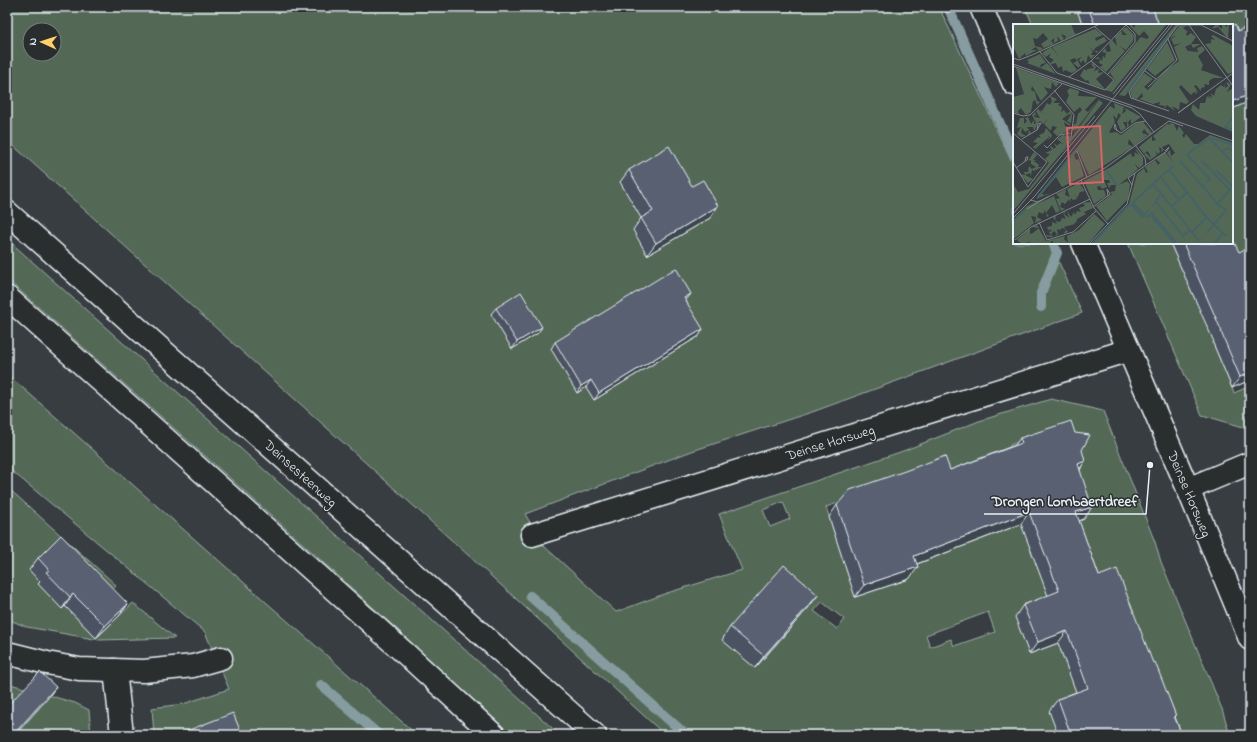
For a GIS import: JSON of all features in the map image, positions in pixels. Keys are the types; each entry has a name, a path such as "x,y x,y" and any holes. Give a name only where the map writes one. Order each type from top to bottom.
{"main road":[{"path":"981,7 1013,82"},
{"name":"Deinsesteenweg","path":"7,212 595,735"},
{"name":"Deinse Horsweg","path":"1083,244 1188,488 1250,640"},
{"path":"7,297 494,735"},
{"name":"Deinse Horsweg","path":"532,535 1129,350"},
{"path":"1188,488 1250,463"},
{"path":"7,653 79,669 144,671 194,666 221,658"},
{"path":"115,670 122,735"}],"green space":[{"path":"7,7 939,7 1013,165 1013,244 1050,244 1082,313 815,411 692,451 525,514 544,546 616,612 667,593 742,570 719,514 903,451 979,421 1051,399 1103,411 1155,542 1161,562 1222,709 1230,735 665,735 457,545 7,140","holes":["1028,438 1027,496 1010,445","879,489 849,578 826,507","783,502 790,519 770,527 763,510","1109,582 1067,668 1058,643","822,602 844,619 837,629 814,611","988,612 995,632 954,646 951,639 930,647 926,635"]},
{"path":"1025,7 1090,7 1078,13 1083,24 1033,24"},
{"path":"1139,7 1250,7 1250,42 1233,41 1233,24 1147,24"},
{"path":"1250,101 1250,264 1231,263 1231,244 1233,244 1233,109"},
{"path":"7,239 560,735 510,735 386,619 7,279"},
{"path":"1128,244 1170,244 1197,304 1250,280 1213,343 1234,393 1250,386 1250,429 1202,415"},
{"path":"7,374 417,735 154,735 152,708 183,704 229,689 205,632 7,467"},
{"path":"7,487 116,585 103,599 40,582 62,609 65,606 96,638 133,603 175,638 99,640 27,627 7,619"},
{"path":"7,683 75,703 89,710 91,735 15,735 7,716"}],"building":[{"path":"1088,7 1152,7 1159,24 1095,24"},
{"path":"1235,24 1238,31 1250,25 1250,94 1233,102 1233,25"},
{"path":"669,146 692,186 703,180 718,206 656,243 641,218 653,211 629,170"},
{"path":"1233,240 1239,252 1250,247 1250,372 1240,377 1183,244 1233,244"},
{"path":"676,268 691,294 684,298 703,329 599,393 591,380 581,386 555,342"},
{"path":"521,292 542,327 517,342 496,308"},
{"path":"1071,421 1075,433 1090,435 1082,450 1085,461 1078,464 1092,507 1076,512 1099,576 1117,569 1153,663 1155,662 1182,735 1071,735 1058,699 1088,688 1067,631 1038,642 1023,605 1059,591 1029,512 914,556 918,567 864,585 837,505 850,490 945,456 950,470 1022,443 1020,438"},
{"path":"61,535 128,604 105,626 73,594 70,597 46,572 49,570 38,558"},
{"path":"784,565 818,595 764,656 730,627"},
{"path":"40,672 56,687 13,735 7,735 7,706"},
{"path":"233,713 242,735 186,735 184,732"}],"waterway":[{"path":"948,7 1013,153"},
{"path":"1041,307 1041,293 1057,253 1053,244"},
{"path":"530,596 686,735"},
{"path":"321,685 379,735"}],"place":[{"name":"Drongen Lombaertdreef","path":"1150,465"}]}
